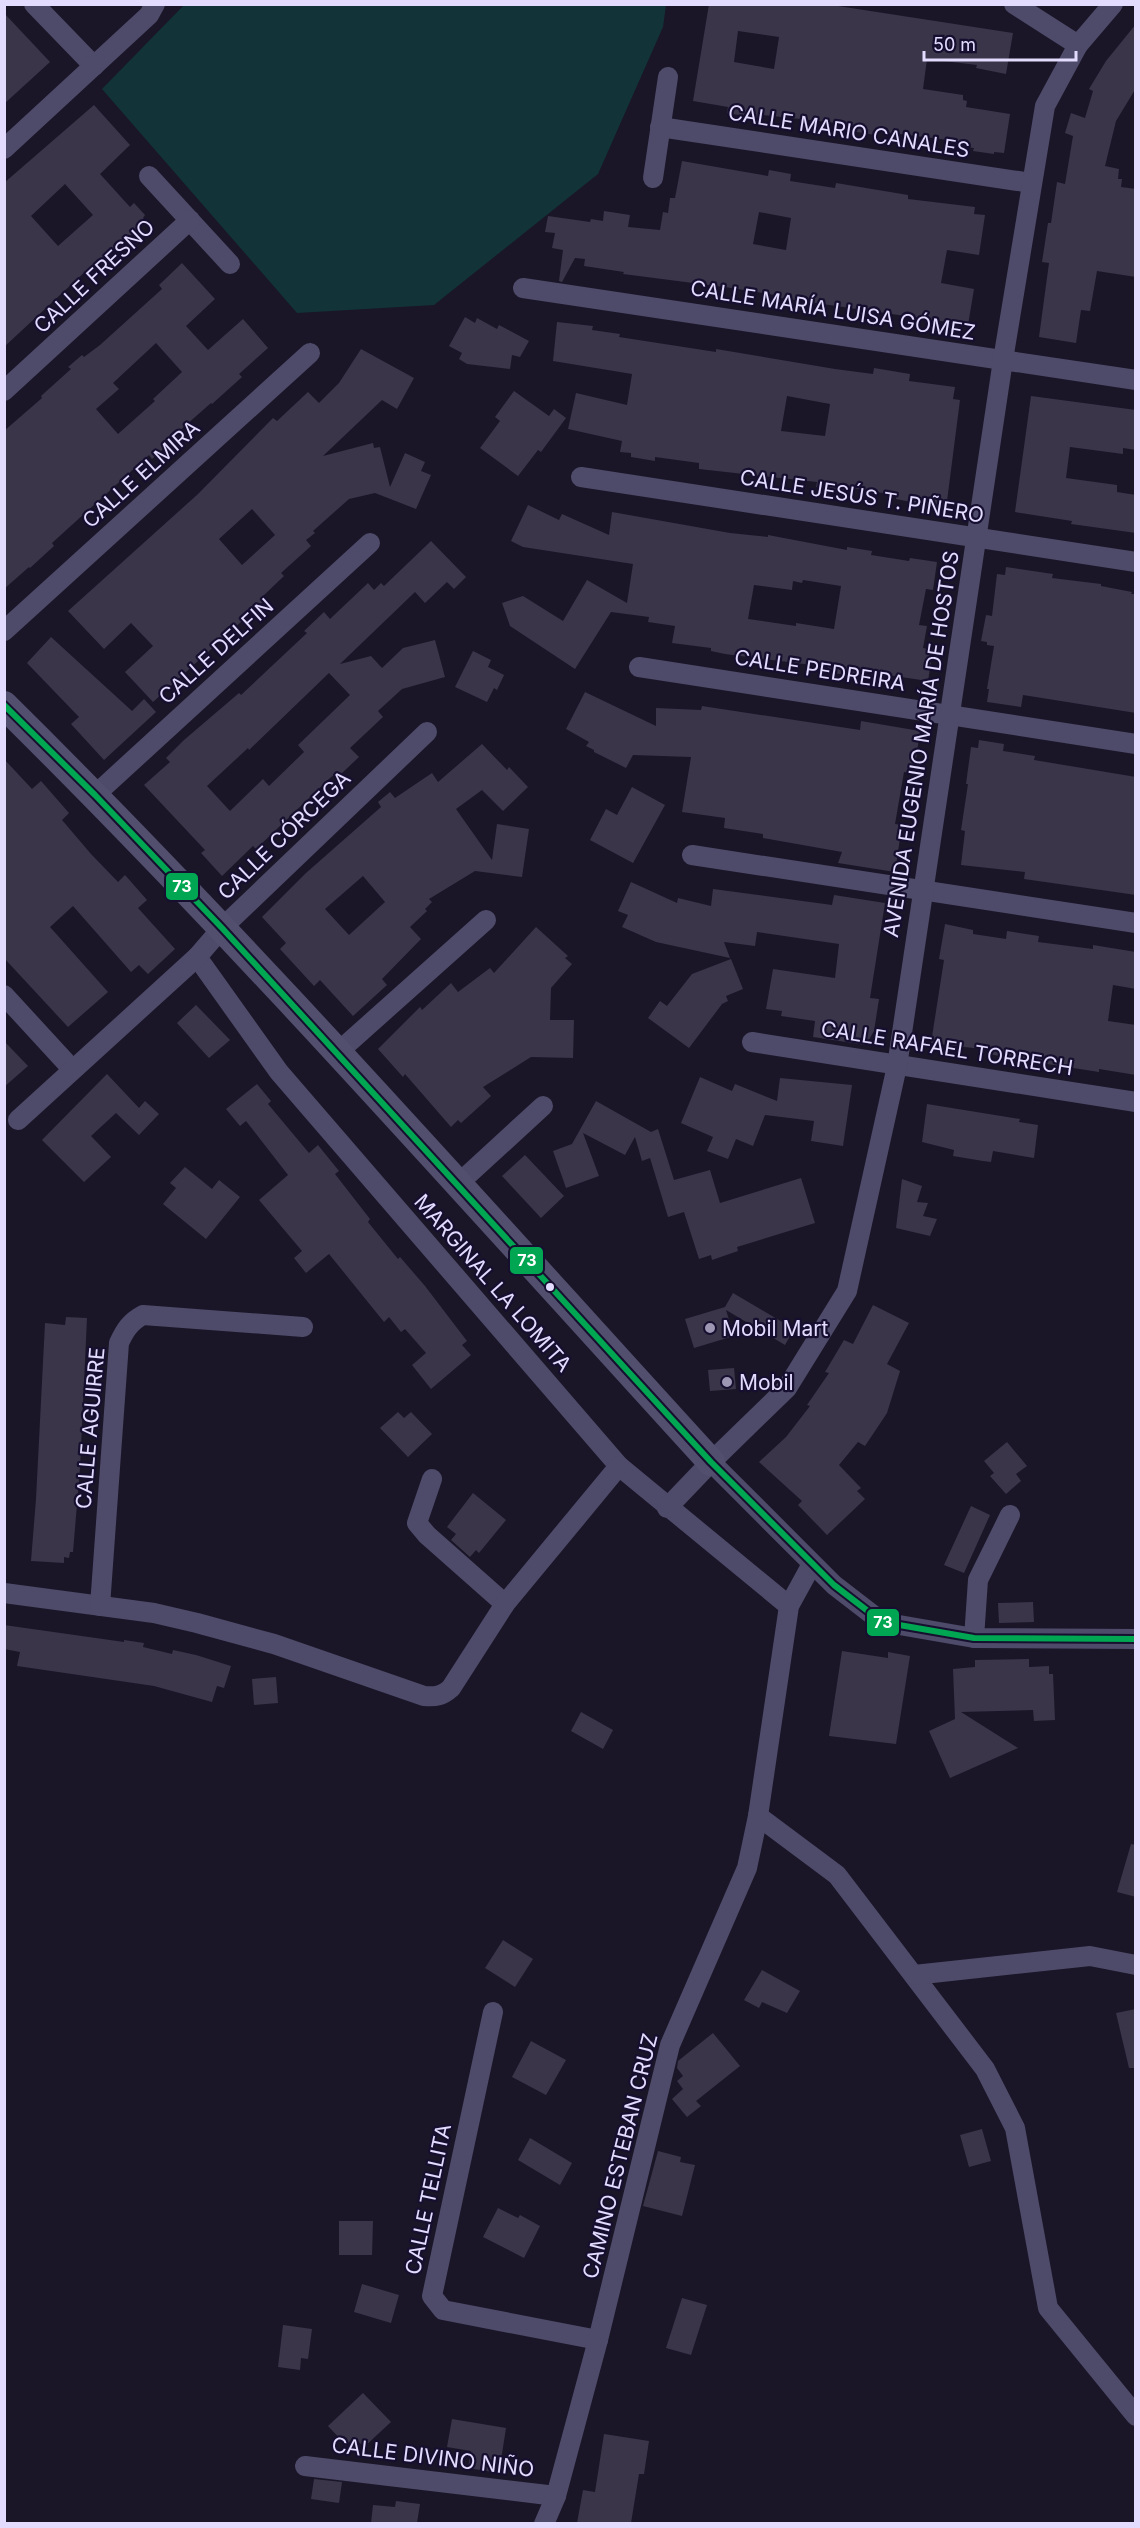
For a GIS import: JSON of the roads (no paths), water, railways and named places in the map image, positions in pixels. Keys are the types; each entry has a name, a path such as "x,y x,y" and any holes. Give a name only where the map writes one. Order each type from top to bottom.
{"street":[{"path":"34,4 94,66"},
{"path":"4,149 149,15 155,4"},
{"path":"1014,4 1078,45"},
{"name":"AVENIDA EUGENIO MARÍA DE HOSTOS","path":"667,1509 711,1462 788,1388 847,1291 897,1066 1003,360 1045,106 1078,45 1113,4"},
{"path":"652,178 668,76"},
{"name":"CALLE MARIO CANALES","path":"660,127 1031,183"},
{"path":"149,176 230,264"},
{"name":"CALLE FRESNO","path":"4,391 190,220"},
{"name":"CALLE MARÍA LUISA GÓMEZ","path":"523,288 1136,380"},
{"name":"CALLE ELMIRA","path":"4,631 310,353"},
{"name":"CALLE JESÚS T. PIÑERO","path":"581,477 1136,562"},
{"name":"CALLE DELFIN","path":"95,795 370,543"},
{"name":"CALLE PEDREIRA","path":"639,667 1136,744"},
{"path":"4,705 95,795 222,928 711,1462 834,1585 882,1622 974,1638 1136,1639"},
{"name":"CALLE CÓRCEGA","path":"18,1120 197,957 222,928 427,732"},
{"path":"692,855 1136,923"},
{"path":"336,1053 486,920"},
{"name":"MARGINAL LA LOMITA","path":"197,957 279,1072 619,1466 667,1509 789,1606"},
{"path":"4,995 72,1069"},
{"name":"CALLE RAFAEL TORRECH","path":"752,1042 1136,1102"},
{"path":"458,1184 543,1106"},
{"name":"CALLE AGUIRRE","path":"100,1606 119,1343 125,1330 143,1315 303,1327"},
{"path":"4,1593 154,1613 187,1620 304,1654 424,1696 435,1697 443,1695 452,1688 505,1604 619,1466"},
{"path":"432,1479 417,1523 427,1535 505,1604"},
{"path":"974,1638 978,1580 1010,1515"},
{"name":"CAMINO ESTEBAN CRUZ","path":"544,2523 556,2496 598,2340 670,2045 747,1868 758,1816 789,1606 812,1564"},
{"path":"758,1816 837,1875 985,2069 1015,2128 1048,2308 1136,2416"},
{"path":"914,1975 1090,1956 1136,1965"},
{"name":"CALLE TELLITA","path":"493,2012 432,2296 443,2310 598,2340"},
{"name":"CALLE DIVINO NIÑO","path":"305,2466 556,2496"}],"place":[{"name":"Mobil Mart","path":"710,1328"},
{"name":"Mobil","path":"727,1382"}]}
